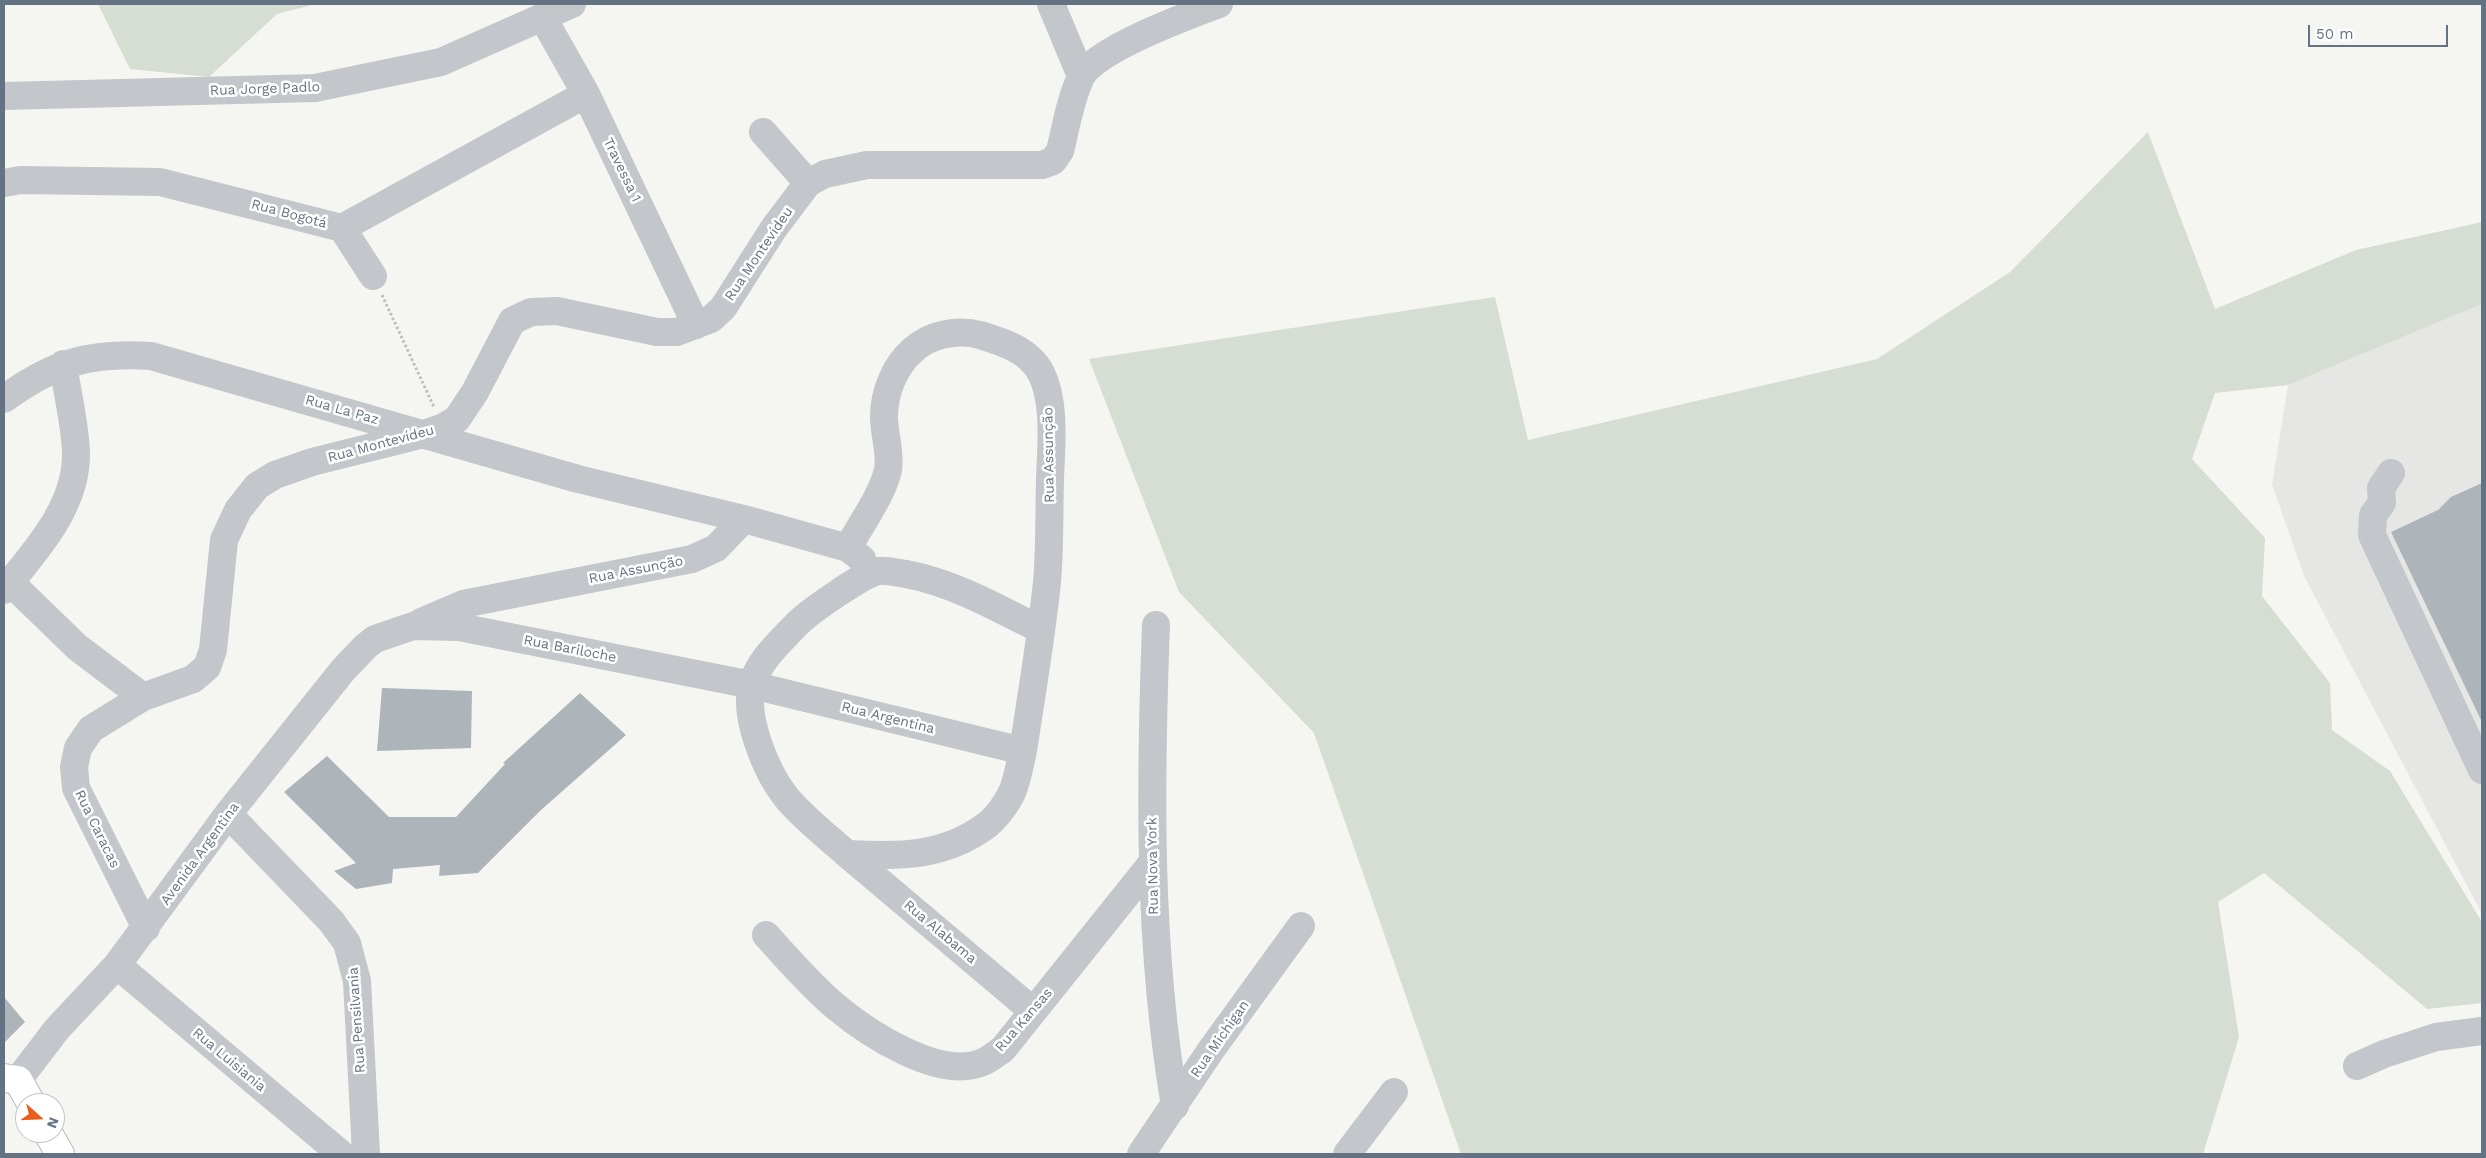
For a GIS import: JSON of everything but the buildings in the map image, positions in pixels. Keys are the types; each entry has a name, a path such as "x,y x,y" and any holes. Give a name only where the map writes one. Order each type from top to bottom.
{"main road":[{"path":"54,1143 60,1154"}],"street":[{"name":"Rua Jorge Padlo","path":"4,96 315,88 442,62 572,4"},
{"path":"1051,4 1081,76 1095,61 1150,32 1219,4"},
{"name":"Travessa 1","path":"543,18 586,94 696,325"},
{"name":"Rua Montevídeu","path":"143,697 193,679 207,667 213,650 224,540 238,510 256,486 275,475 312,462 434,430 457,419 475,392 512,322 531,312 557,311 657,332 677,332 711,318 723,308 774,228 808,183 825,174 866,166 1042,165 1053,161 1060,152 1081,76"},
{"name":"Rua Bogotá","path":"9,185 160,182 342,228 586,94"},
{"path":"763,132 808,183"},
{"path":"342,228 373,276"},
{"name":"Rua Assunção","path":"846,854 891,856 928,853 959,841 988,824 1001,810 1012,792 1023,751 1047,581 1051,421 1046,386 1041,372 1031,360 1018,350 1000,341 967,332 945,335 925,341 902,361 889,385 884,416 888,467 883,486 848,548"},
{"name":"Rua La Paz","path":"4,399 32,378 63,364 119,354 151,356 434,430 578,479 744,519"},
{"path":"63,364 76,455 69,491 60,516 7,586 77,647 143,697"},
{"path":"2391,473 2381,488 2382,503 2373,515 2372,536 2482,770"},
{"path":"744,519 848,548 879,571 924,577 971,594 1041,630"},
{"name":"Rua Assunção","path":"400,630 462,604 692,559 716,548 744,519"},
{"path":"752,685 771,651 803,618 840,592 879,571"},
{"name":"Rua Nova York","path":"1156,625 1151,744 1155,943 1167,1063 1175,1106"},
{"name":"Rua Bariloche","path":"400,630 459,627 752,685"},
{"name":"Avenida Argentina","path":"17,1087 57,1029 117,965 228,814 343,670 366,646 400,630"},
{"name":"Rua Argentina","path":"752,685 1023,751"},
{"name":"Rua Alabama","path":"752,685 754,734 768,766 786,797 846,854 1033,1011"},
{"name":"Rua Caracas","path":"143,697 91,729 78,748 74,767 76,788 146,928"},
{"name":"Rua Pensilvania","path":"228,814 331,921 347,943 357,981 366,1154"},
{"name":"Rua Kansas","path":"766,935 804,977 836,1007 885,1042 926,1060 961,1066 983,1062 1003,1049 1152,863"},
{"name":"Rua Michigan","path":"1141,1154 1211,1050 1301,926"},
{"name":"Rua Luisiania","path":"117,965 341,1154"},
{"path":"2357,1066 2384,1054 2436,1037 2482,1031"},
{"path":"1347,1154 1394,1092"}],"path":[{"path":"373,276 434,430"}],"shaded area":[{"path":"98,4 316,4 277,14 209,77 130,69"},
{"path":"2148,132 2215,309 2356,250 2482,222 2482,304 2288,385 2215,393 2192,459 2265,538 2262,596 2330,683 2332,730 2390,771 2482,922 2482,1003 2427,1009 2264,873 2218,902 2239,1037 2203,1154 1461,1154 1314,733 1179,592 1089,359 1495,297 1528,440 1877,359 2010,272"},
{"path":"2482,304 2482,914 2304,576 2272,484 2288,385"}]}
